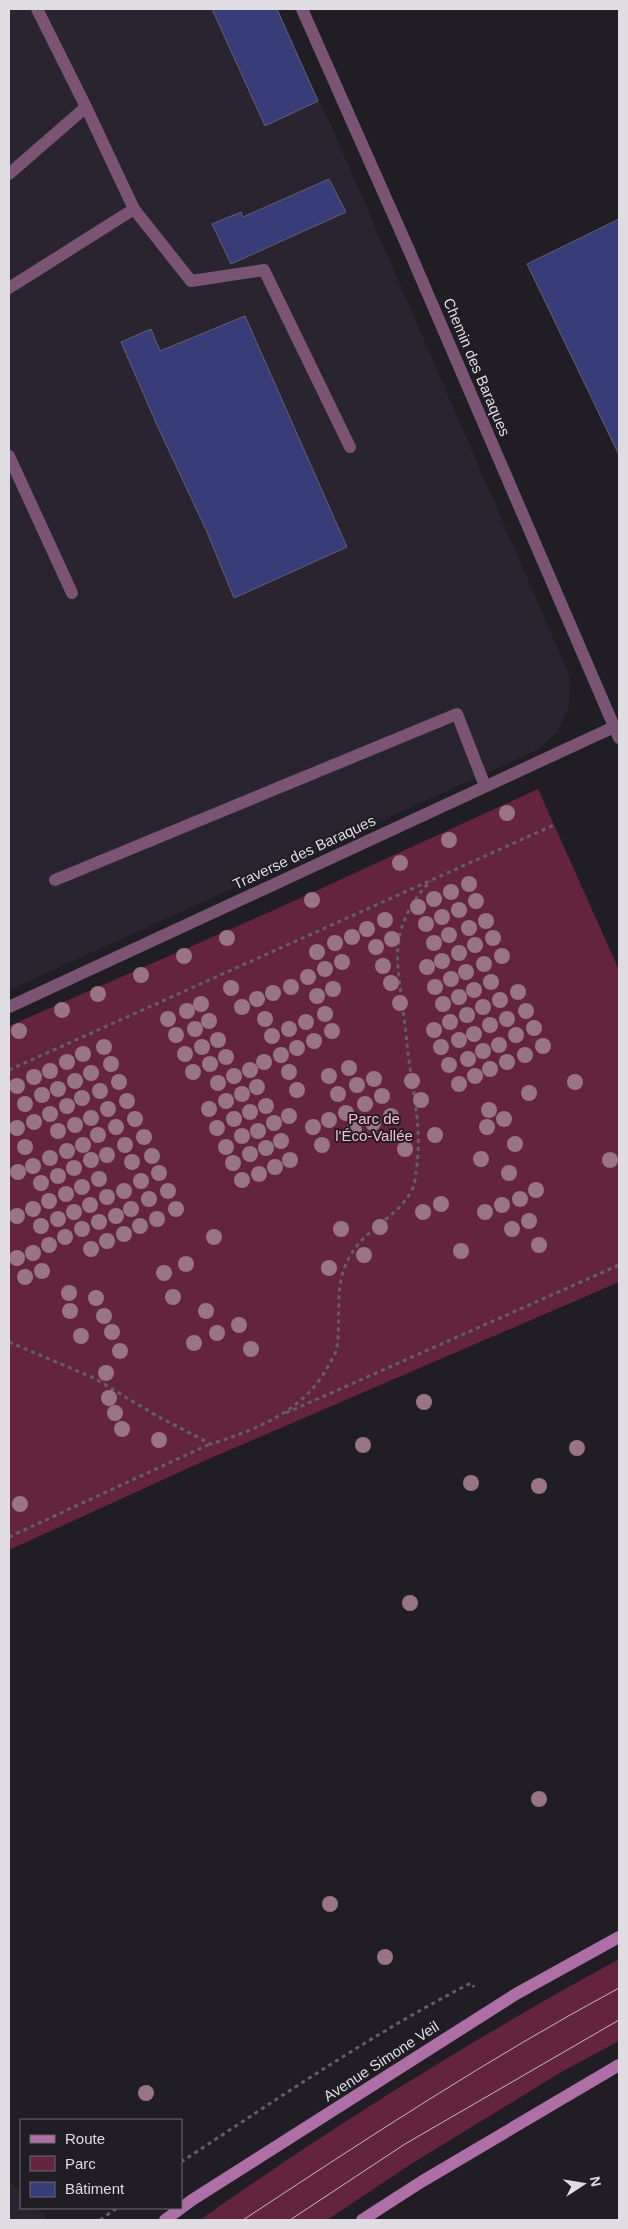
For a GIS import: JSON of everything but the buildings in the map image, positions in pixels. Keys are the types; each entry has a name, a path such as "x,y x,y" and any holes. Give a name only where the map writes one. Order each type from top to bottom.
{"main road":[{"name":"Avenue Simone Veil","path":"182,2207 516,1994 619,1937"},
{"path":"362,2220 429,2177 619,2065"},
{"name":"Avenue Simone Veil","path":"164,2220 179,2209"}],"street":[{"path":"37,9 86,107 134,210 191,281 264,270 350,447"},
{"name":"Chemin des Baraques","path":"302,9 408,248 617,733"},
{"path":"9,174 86,107"},
{"path":"9,288 134,210"},
{"path":"9,456 72,593"},
{"path":"55,880 456,714 485,786"},
{"name":"Traverse des Baraques","path":"9,1007 485,786 617,733"}],"path":[{"path":"9,1070 554,825"},
{"path":"278,1416 304,1398 324,1374 336,1350 340,1324 339,1288 344,1269 353,1249 370,1230 396,1210 413,1189 420,1138 401,991 398,945 410,908 419,892 431,881"},
{"path":"9,1537 210,1444 244,1434 278,1416 619,1264"},
{"path":"9,1342 94,1378 157,1416 210,1444"},
{"path":"182,2161 301,2084 442,1998 471,1983 477,1992"},
{"path":"100,2220 116,2209"}],"shaded area":[{"path":"9,9 276,9 334,132 570,677 569,706 557,732 537,750 9,990"},
{"path":"9,2181 20,2192 20,2209 37,2209 46,2218 43,2220 9,2220"}],"green space":[{"name":"Parc de l'Éco-Vallée","path":"538,789 619,970 619,1282 204,1461 9,1550 9,1026 281,907"},
{"path":"619,1959 619,2041 563,2071 411,2164 327,2220 200,2220 353,2116 458,2051"}],"tram line":[{"path":"243,2220 475,2071 619,1988"},
{"path":"290,2220 405,2144 619,2020"}]}
